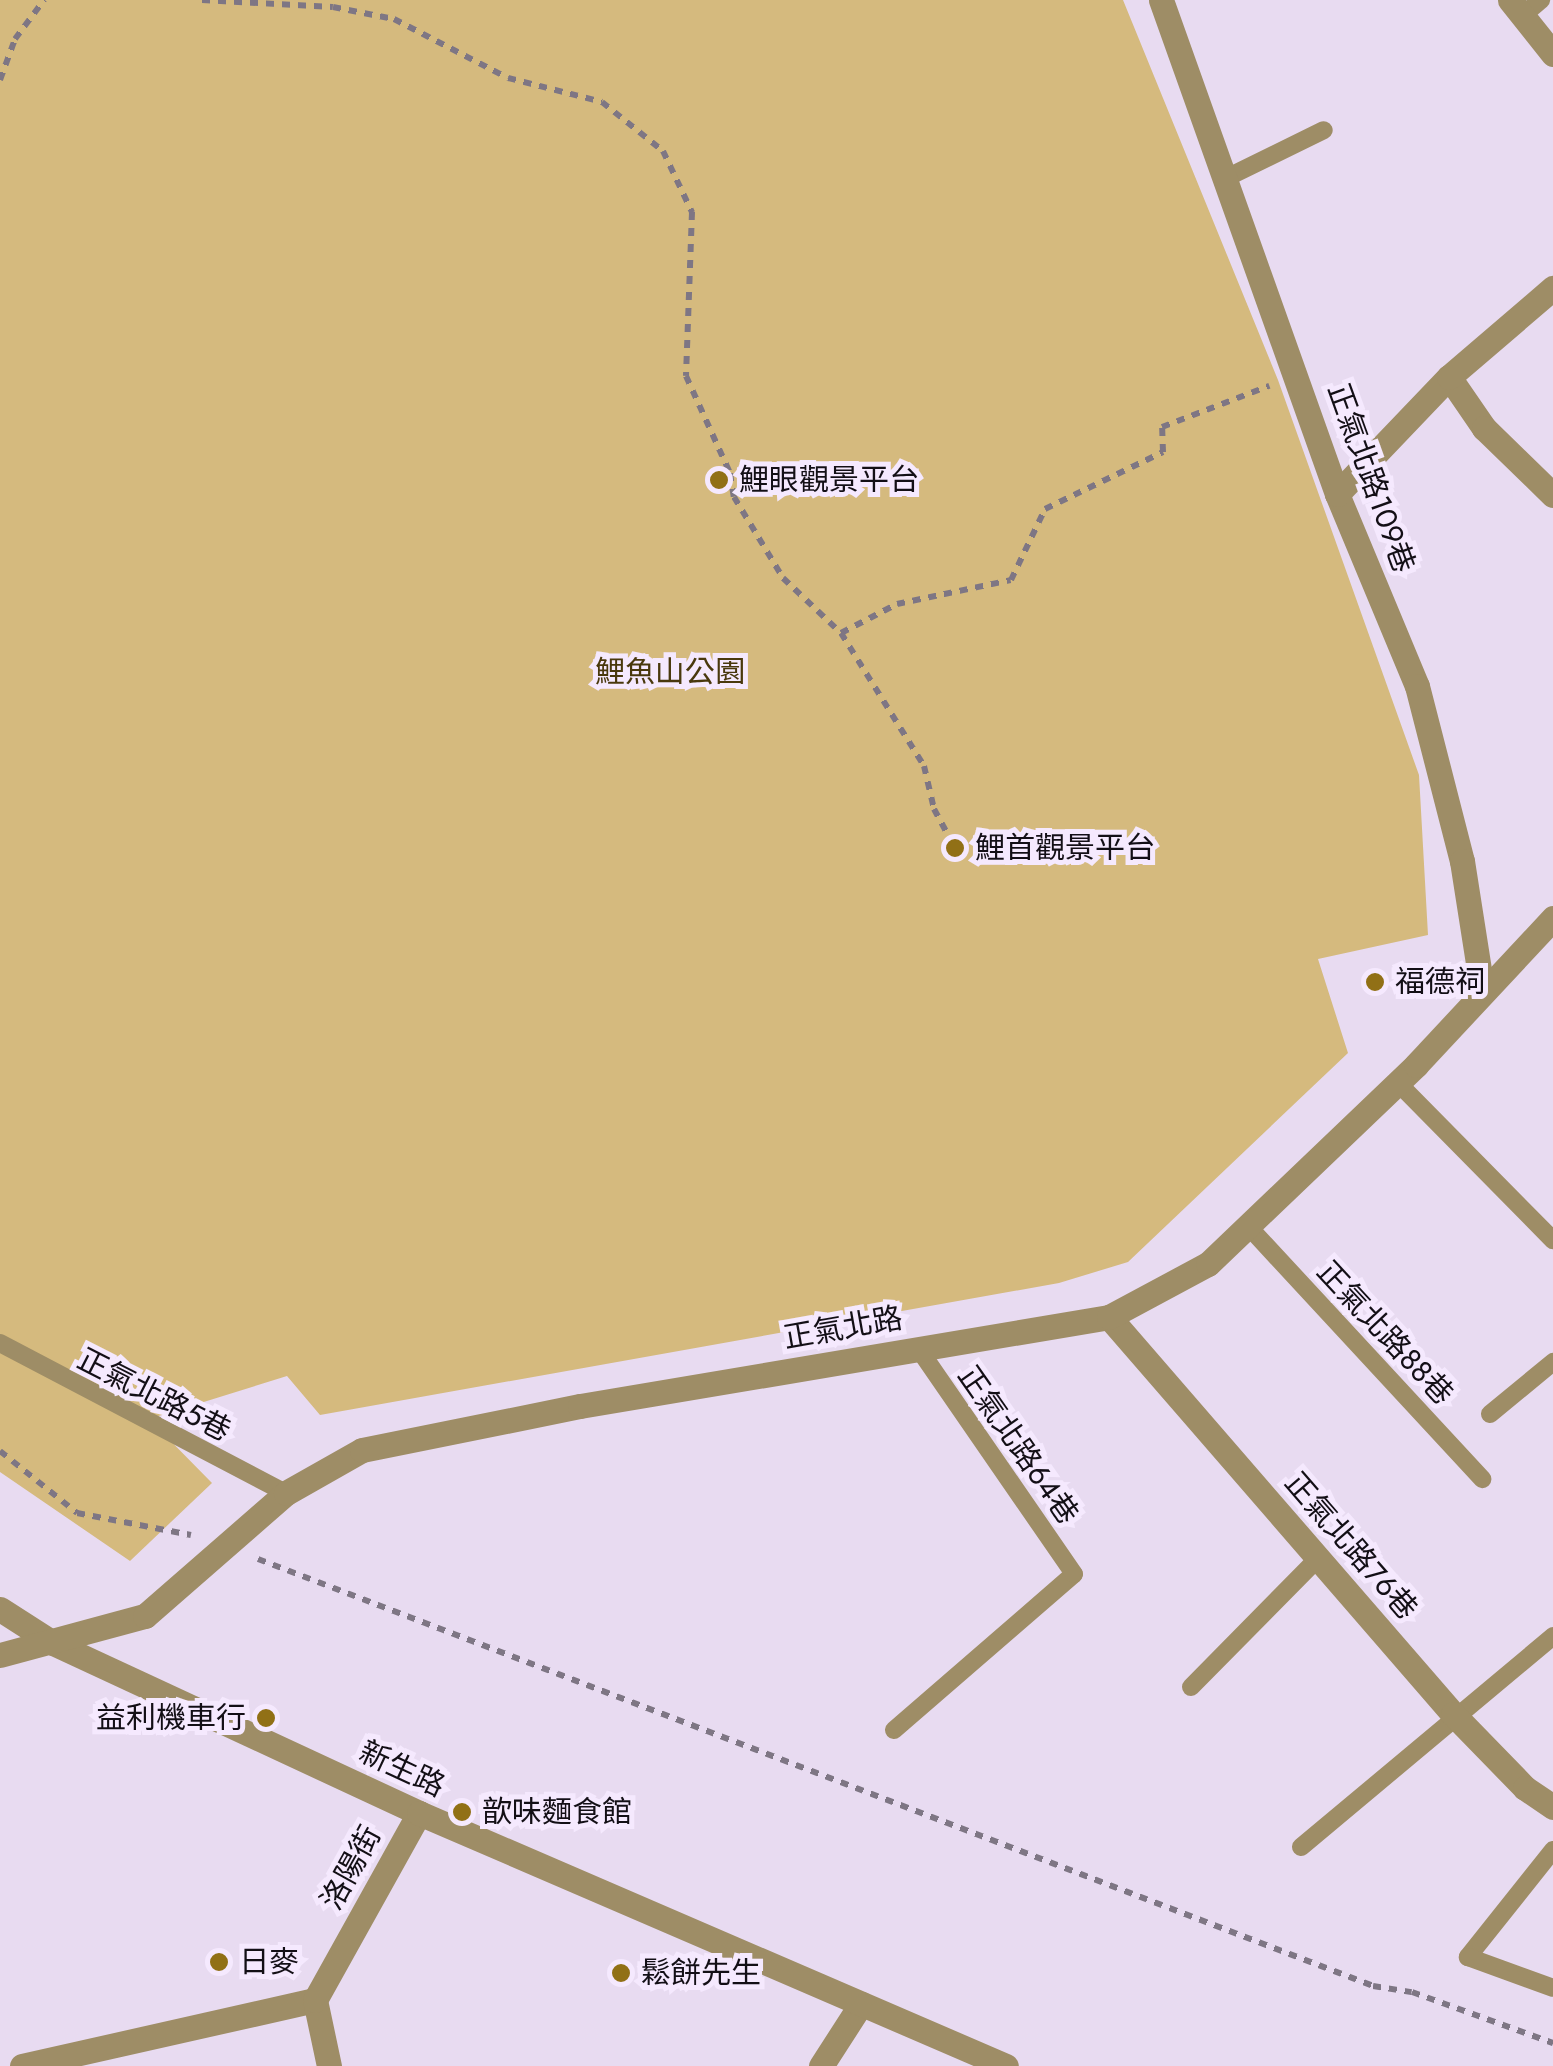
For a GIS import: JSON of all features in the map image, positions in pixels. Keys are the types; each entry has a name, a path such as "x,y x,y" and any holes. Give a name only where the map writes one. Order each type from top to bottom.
{"street":[{"name":"正氣北路109巷","path":"1161,0 1298,374 1337,494 1418,686 1462,861 1482,989"},
{"path":"1524,5 1553,54"},
{"path":"1337,494 1448,378 1553,288"},
{"path":"1448,378 1484,428 1553,495"},
{"name":"正氣北路","path":"0,1656 145,1616 286,1493 362,1450 918,1348 1110,1317 1208,1264 1398,1082 1482,989 1550,927"},
{"name":"正氣北路76巷","path":"1110,1317 1453,1714 1525,1788 1553,1807"},
{"name":"新生路","path":"0,1609 53,1643 419,1812 1006,2066"},
{"name":"洛陽街","path":"315,2000 419,1812"},
{"path":"22,2066 92,2058 315,2000 329,2066"},
{"path":"821,2066 861,2004"}],"lane":[{"path":"1224,179 1324,130"},
{"path":"1398,1082 1553,1240"},
{"name":"正氣北路88巷","path":"1248,1226 1482,1478"},
{"name":"正氣北路5巷","path":"0,1343 286,1493"},
{"name":"正氣北路64巷","path":"894,1730 1074,1574 918,1348"},
{"path":"1490,1414 1553,1362"},
{"path":"1190,1687 1318,1558"},
{"path":"1301,1847 1453,1714 1553,1636"},
{"path":"1553,1850 1468,1957 1553,1988"}],"path":[{"path":"0,80 6,78 14,39 44,0"},
{"path":"202,0 333,7 394,19 508,78 602,102 663,151 692,212 686,376 730,474 734,497 783,578 840,633 924,766 934,810 954,848"},
{"path":"840,633 915,599 1011,580 1045,509 1163,452 1162,427 1298,374"},
{"path":"719,480 730,474"},
{"path":"0,1451 77,1513"},
{"path":"428,1624 1373,1986 1412,1992 1553,2043"}],"green space":[{"name":"鯉魚山公園","path":"0,0 1123,0 1278,380 1419,775 1428,935 1318,959 1348,1053 1128,1262 1059,1283 320,1415 287,1376 149,1419 212,1483 130,1561 0,1472"}],"place":[{"name":"鯉眼觀景平台","path":"719,480"},
{"name":"鯉首觀景平台","path":"955,848"},
{"name":"福德祠","path":"1375,982"},
{"name":"益利機車行","path":"266,1718"},
{"name":"歆味麵食館","path":"462,1812"},
{"name":"日麥","path":"219,1962"},
{"name":"鬆餅先生","path":"621,1973"}]}
